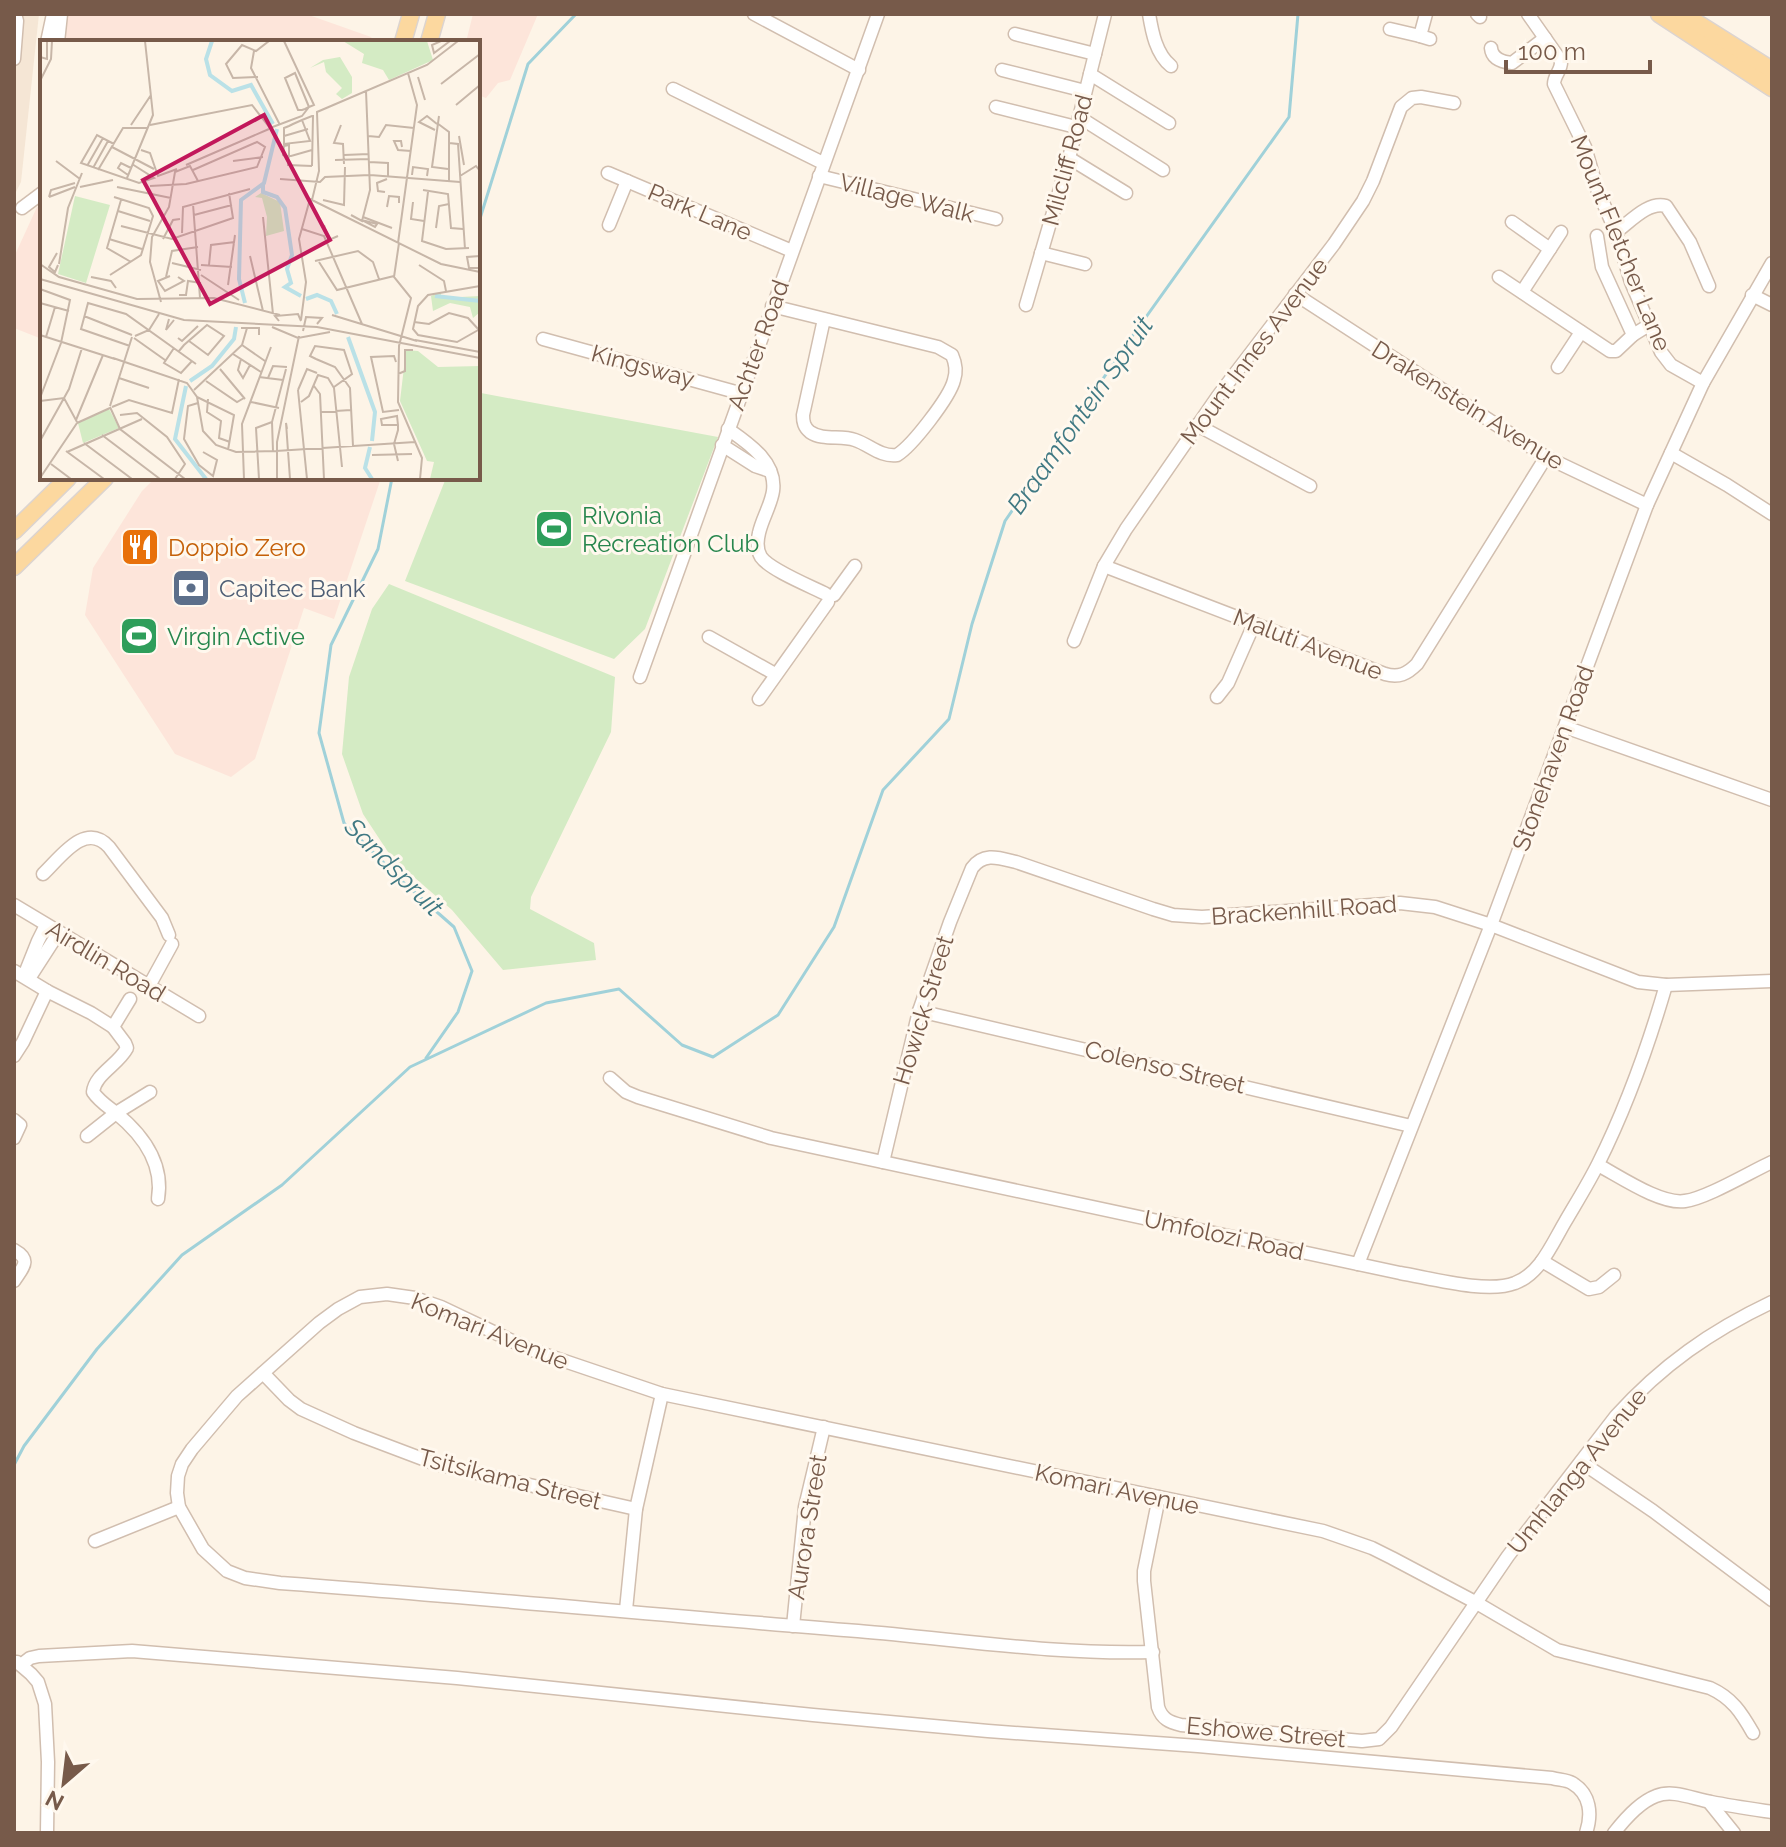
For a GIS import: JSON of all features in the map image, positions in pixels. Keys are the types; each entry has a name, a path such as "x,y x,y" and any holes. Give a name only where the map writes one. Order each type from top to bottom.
{"main road":[{"path":"404,40 411,14"},
{"path":"430,40 437,14"},
{"path":"1659,14 1772,88"},
{"path":"1683,14 1772,70"},
{"path":"14,517 65,480"},
{"path":"14,531 65,480"},
{"path":"14,567 103,480"}],"street":[{"path":"14,59 15,14"},
{"path":"47,40 53,14"},
{"path":"58,40 61,14"},
{"path":"754,14 859,70"},
{"name":"Achter Road","path":"640,677 878,14"},
{"name":"Milcliff Road","path":"1026,305 1069,158 1105,14"},
{"path":"1149,14 1161,56 1171,66"},
{"path":"1390,29 1425,37 1426,14"},
{"path":"1491,48 1494,58 1512,63 1545,38 1528,14"},
{"path":"1015,34 1095,54"},
{"name":"Mount Fletcher Lane","path":"1545,38 1561,61 1554,81 1555,88 1585,147 1597,189 1649,325 1665,359 1703,383"},
{"path":"1002,70 1085,91"},
{"path":"1090,74 1169,123"},
{"name":"Village Walk","path":"673,89 821,170 996,219"},
{"name":"Mount Innes Avenue","path":"1074,641 1104,566 1126,529 1197,425 1363,201 1401,107 1412,98 1421,97 1454,103"},
{"path":"996,107 1078,122 1163,170"},
{"path":"1069,158 1126,193"},
{"name":"Park Lane","path":"608,173 792,251"},
{"path":"609,225 627,181"},
{"path":"22,208 40,194"},
{"path":"1616,232 1648,209 1658,204 1666,206 1690,242 1709,286"},
{"path":"1512,222 1550,249"},
{"path":"1522,292 1561,232"},
{"path":"1597,236 1602,267 1633,335"},
{"path":"1041,253 1085,264"},
{"name":"Stonehaven Road","path":"1358,1264 1491,925 1647,505 1703,383 1772,263"},
{"path":"1499,277 1610,351 1616,351 1649,325"},
{"name":"Drakenstein Avenue","path":"1295,294 1546,457 1647,505"},
{"path":"1752,295 1772,305"},
{"path":"772,306 938,347 952,355 956,369 952,386 911,443 897,455 883,454 854,440 819,435 804,425 803,415 824,319"},
{"path":"1558,367 1581,332"},
{"name":"Kingsway","path":"543,339 743,394"},
{"path":"1197,425 1310,486"},
{"path":"728,429 756,450 770,471 774,490 761,522 758,553 774,568 829,597"},
{"path":"722,445 755,466 770,471"},
{"path":"1671,453 1772,514"},
{"name":"Maluti Avenue","path":"1104,566 1395,677 1409,672 1417,664 1546,457"},
{"path":"759,699 829,597 855,566"},
{"path":"1217,697 1228,683 1254,624"},
{"path":"709,637 775,674"},
{"path":"1565,727 1772,800"},
{"path":"43,874 78,841 88,837 100,839 109,847 165,924 169,940 146,985"},
{"name":"Brackenhill Road","path":"976,862 989,857 1016,862 1153,909 1188,917 1400,903 1435,907 1491,925 1638,982 1666,985 1772,981"},
{"name":"Howick Street","path":"883,1162 919,1011 954,911 976,862"},
{"name":"Airdlin Road","path":"14,905 199,1016"},
{"path":"22,975 46,925"},
{"path":"22,975 59,932"},
{"path":"22,975 91,1013 122,1037 127,1048 121,1058 99,1077 93,1088 97,1099 137,1133 158,1166 158,1199"},
{"name":"Umfolozi Road","path":"610,1078 626,1092 771,1138 1358,1264 1466,1284 1497,1286 1522,1280 1542,1261 1598,1165 1637,1076 1666,985"},
{"path":"14,1056 47,991"},
{"path":"113,1027 130,999"},
{"name":"Colenso Street","path":"919,1011 1411,1126"},
{"path":"87,1136 150,1092"},
{"path":"14,1120 20,1125 14,1138"},
{"path":"1598,1165 1653,1193 1684,1202 1772,1162"},
{"path":"14,1281 24,1263 24,1257 17,1252"},
{"path":"1542,1261 1589,1289 1599,1287 1614,1275"},
{"name":"Komari Avenue","path":"179,1507 178,1476 192,1449 237,1396 319,1323 348,1302 372,1294 415,1298 441,1307 529,1349 662,1394 1323,1531 1392,1558 1557,1650 1710,1688 1731,1700 1753,1733"},
{"name":"Umhlanga Avenue","path":"1475,1602 1616,1416 1676,1359 1723,1327 1772,1302"},
{"name":"Tsitsikama Street","path":"263,1373 301,1409 436,1464 636,1509"},
{"path":"626,1610 636,1509 662,1394"},
{"name":"Aurora Street","path":"793,1626 805,1507 824,1427"},
{"path":"1581,1462 1653,1511 1772,1600"},
{"name":"Eshowe Street","path":"1159,1497 1144,1571 1144,1588 1158,1707 1171,1723 1371,1741 1379,1739 1391,1727 1475,1602"},
{"path":"95,1541 179,1507 203,1549 227,1571 245,1578 1047,1650 1153,1652"},
{"path":"47,1833 45,1704 38,1682 18,1663 39,1656 132,1651 457,1678 988,1731 1198,1746 1552,1778 1571,1783 1587,1801 1591,1816 1586,1833"},
{"path":"1614,1833 1639,1807 1656,1796 1677,1795 1772,1812"},
{"path":"1709,1802 1734,1833"}],"shaded area":[{"path":"14,14 39,14 21,182 14,196"},
{"path":"64,14 306,14 373,40 64,40"},
{"path":"473,14 538,14 510,80 498,83 486,98 480,96 480,40 466,40"},
{"path":"40,205 40,338 14,328 14,257"},
{"path":"153,480 380,480 334,619 304,608 255,759 231,777 175,754 85,615 93,568 142,491"}],"green space":[{"name":"Rivonia Recreation Club","path":"480,395 718,437 645,629 614,659 405,581 445,480 480,480"},
{"path":"389,584 615,677 611,732 531,897 530,909 594,943 596,960 503,970 452,910 392,858 363,814 342,754 349,677 372,609"}],"waterway":[{"name":"Sandspruit","path":"480,219 528,64 576,14"},
{"name":"Braamfontein Spruit","path":"14,1465 24,1446 97,1349 182,1255 282,1185 410,1067 546,1003 619,989 682,1045 713,1057 778,1015 834,927 883,790 949,719 972,624 1005,521 1289,117 1298,14"},
{"name":"Sandspruit","path":"392,480 378,549 331,645 319,733 344,823 454,927 472,971 458,1012 426,1058"}],"place":[{"name":"Rivonia Recreation Club","path":"554,529"},
{"name":"Doppio Zero","path":"140,547"},
{"name":"Capitec Bank","path":"191,588"},
{"name":"Virgin Active","path":"139,636"}]}
